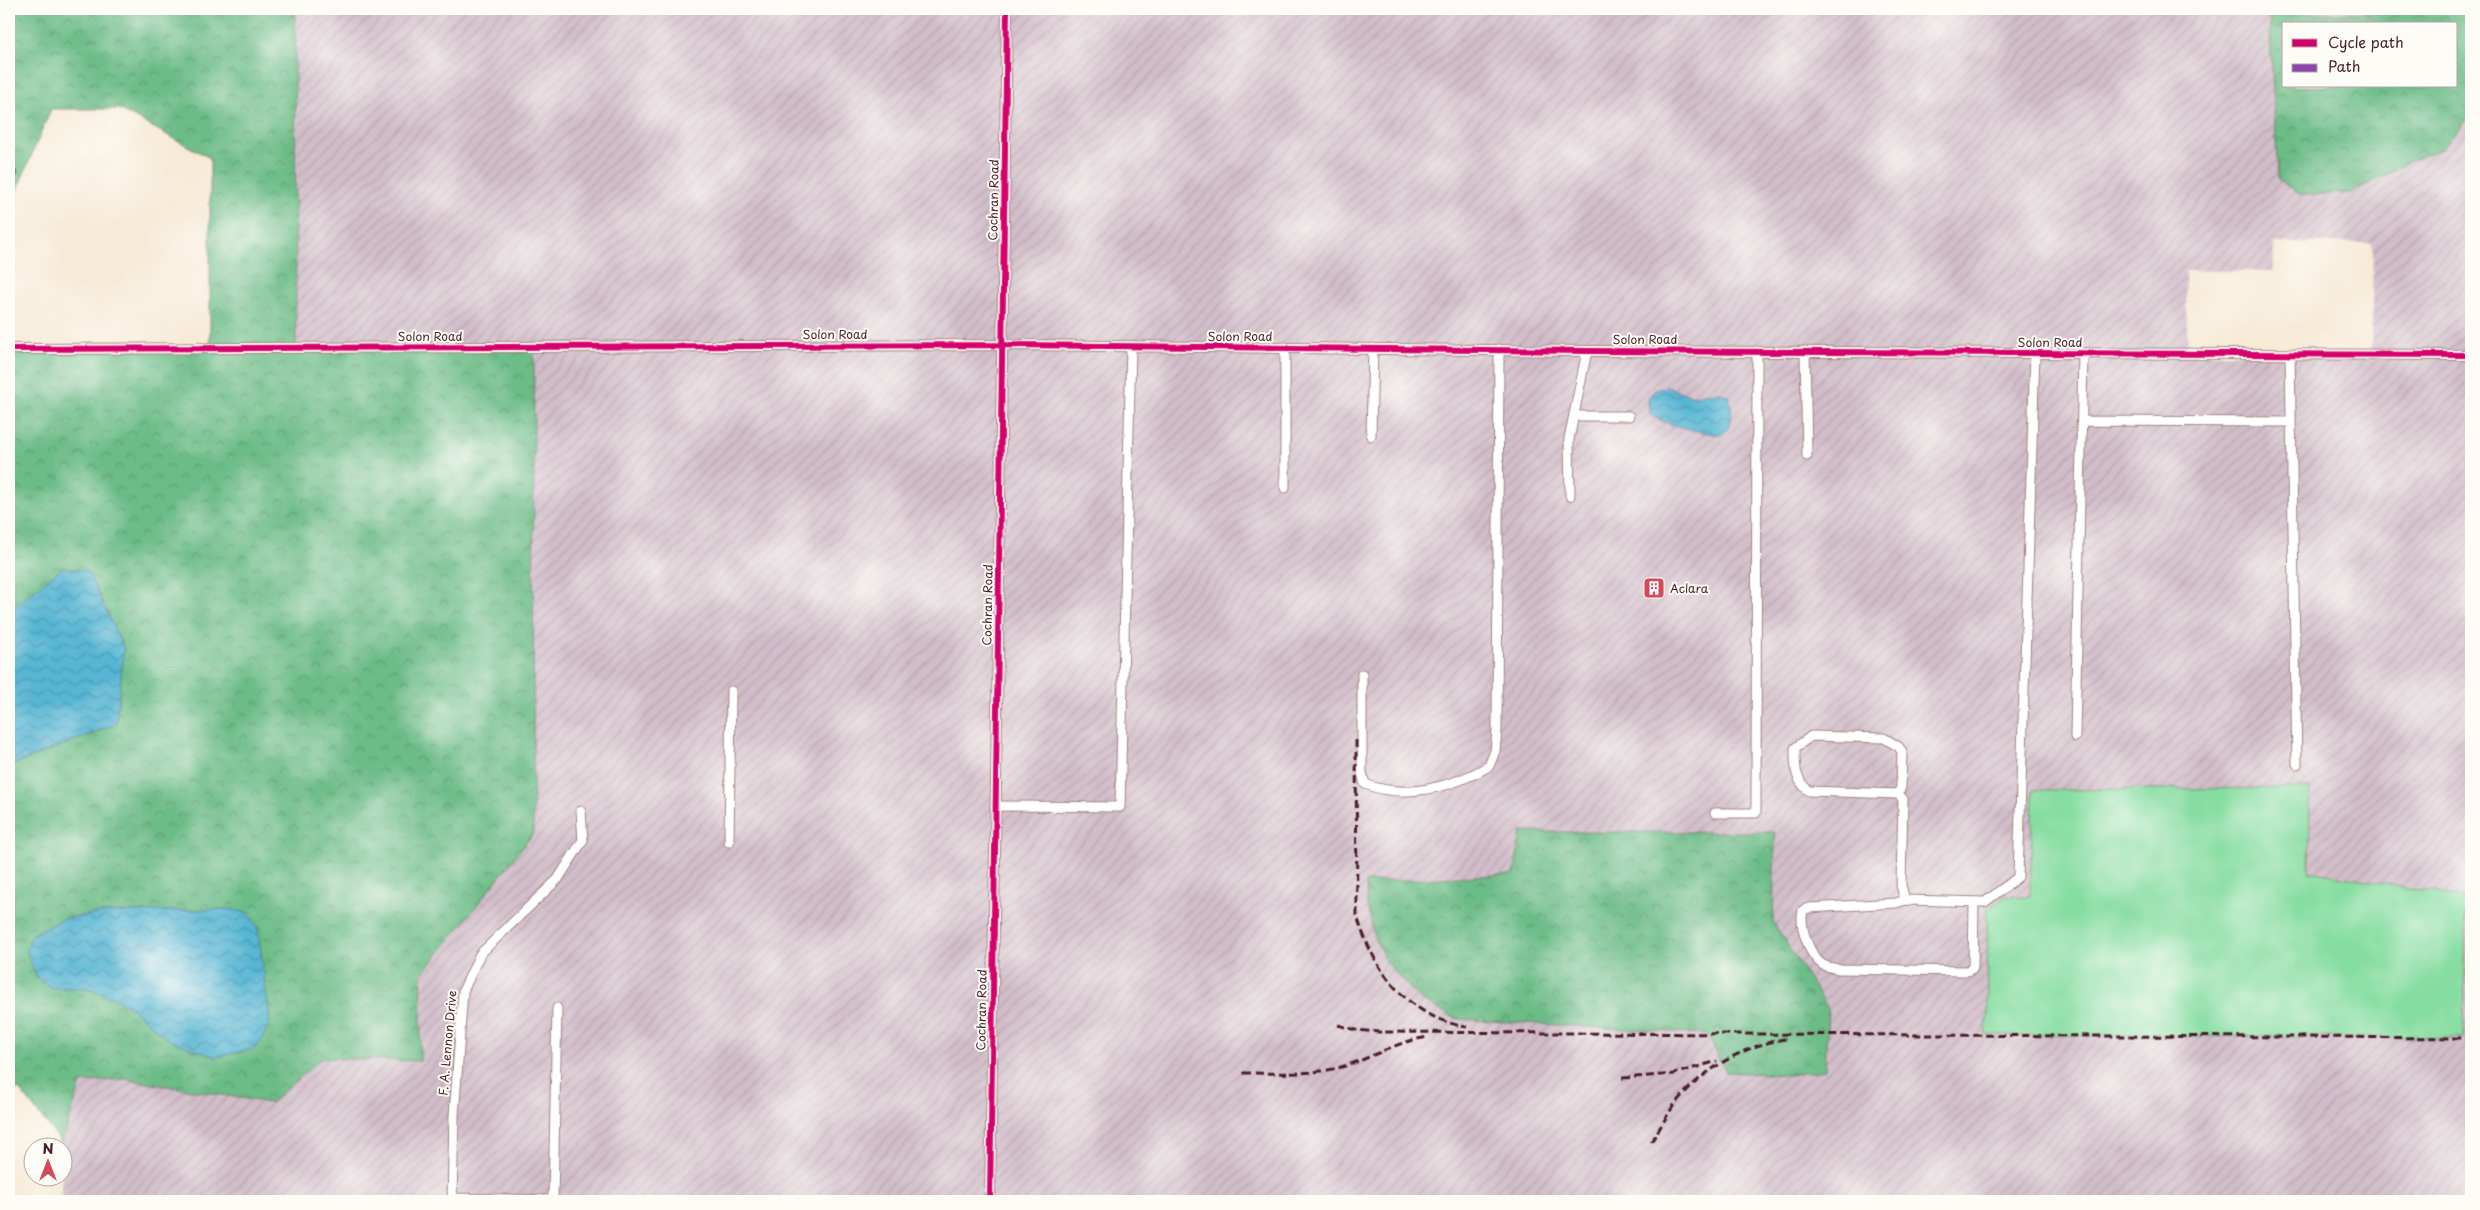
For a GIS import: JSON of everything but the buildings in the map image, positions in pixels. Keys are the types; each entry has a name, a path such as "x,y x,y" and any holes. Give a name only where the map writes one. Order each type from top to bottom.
{"street":[{"name":"Cochran Road","path":"990,1201 1007,9"},
{"name":"Solon Road","path":"9,349 1002,345 1587,351 2471,355"},
{"path":"995,806 1120,807 1131,346"},
{"path":"1286,347 1286,488"},
{"path":"1371,436 1373,348"},
{"path":"1362,674 1362,772 1365,784 1373,787 1408,791 1426,790 1477,773 1489,766 1495,750 1497,731 1499,349"},
{"path":"1570,496 1568,439 1587,351"},
{"path":"1715,813 1756,813 1757,351"},
{"path":"1805,352 1807,456"},
{"path":"1974,902 1973,968 1967,971 1838,969 1823,965 1810,949 1803,932 1801,916 1803,910 1809,908 1896,903 1905,900 1985,902 2018,877 2035,353"},
{"path":"2075,737 2083,354"},
{"path":"2290,354 2297,764"},
{"path":"1574,416 1629,416"},
{"path":"2082,420 2291,422"},
{"path":"729,842 731,691"},
{"path":"1898,794 1901,787 1902,752 1892,741 1884,738 1810,736 1795,748 1796,774 1802,785 1809,791 1898,794 1903,799 1900,885 1905,900"},
{"name":"F. A. Lennon Drive","path":"452,1200 454,1116 463,991 480,954 558,879 582,840 581,811"},
{"path":"452,1200 553,1200 557,1008"}],"shaded area":[{"path":"295,9 2471,9 2471,1201 61,1201 61,1188 72,1188 72,1138 64,1138 80,1083 124,1079 270,1103 322,1058 420,1061 422,975 533,834 296,347","holes":["2274,243 2373,243 2371,354 2188,354 2185,271 2274,271"]}],"green space":[{"path":"9,9 295,9 296,347 534,347 533,834 422,975 420,1061 322,1058 270,1103 124,1079 81,1083 64,1138 58,1138 19,1089 9,1091 9,766 116,724 63,567 9,611 9,349 210,348 210,158 119,109 51,109 9,209","holes":["228,909 169,1040 128,1005 89,988 63,919 102,913"]},
{"path":"2471,11 2471,115 2442,148 2408,162 2352,193 2301,195 2278,180 2269,14"},
{"path":"2310,788 2309,871 2466,898 2464,1038 1985,1035 1988,1015 1987,910 2003,897 2030,896 2033,790"},
{"path":"1521,832 1775,832 1773,922 1828,1009 1825,1070 1789,1075 1726,1072 1707,1034 1457,1019 1421,1000 1387,964 1374,936 1367,905 1366,882 1514,874"}],"water":[{"path":"1667,387 1692,396 1719,392 1728,396 1732,417 1726,431 1722,435 1695,430 1665,422 1650,415 1648,398 1655,390"},
{"path":"63,567 88,572 124,649 116,724 9,766 9,611"},
{"path":"228,909 250,913 258,929 270,1021 263,1038 254,1049 216,1057 169,1040 128,1005 89,988 53,988 37,978 27,952 31,935 63,919 102,913"}],"railway":[{"path":"1356,740 1357,916 1364,936 1383,973 1410,1002 1446,1022 1467,1027"},
{"path":"1338,1025 1356,1030 1379,1032 2471,1038"},
{"path":"1243,1073 1296,1073 1335,1069 1407,1042 1428,1037"},
{"path":"1651,1142 1674,1105 1697,1081 1710,1071 1754,1047 1786,1039"},
{"path":"1622,1078 1674,1074 1717,1061"}],"marked path":[{"path":"9,156 14,172 12,185 9,189"}],"cycle path":[{"path":"990,1201 1007,9"},
{"path":"9,349 1002,345 1587,351 2471,355"}],"place":[{"name":"Aclara","path":"1654,588"}]}
